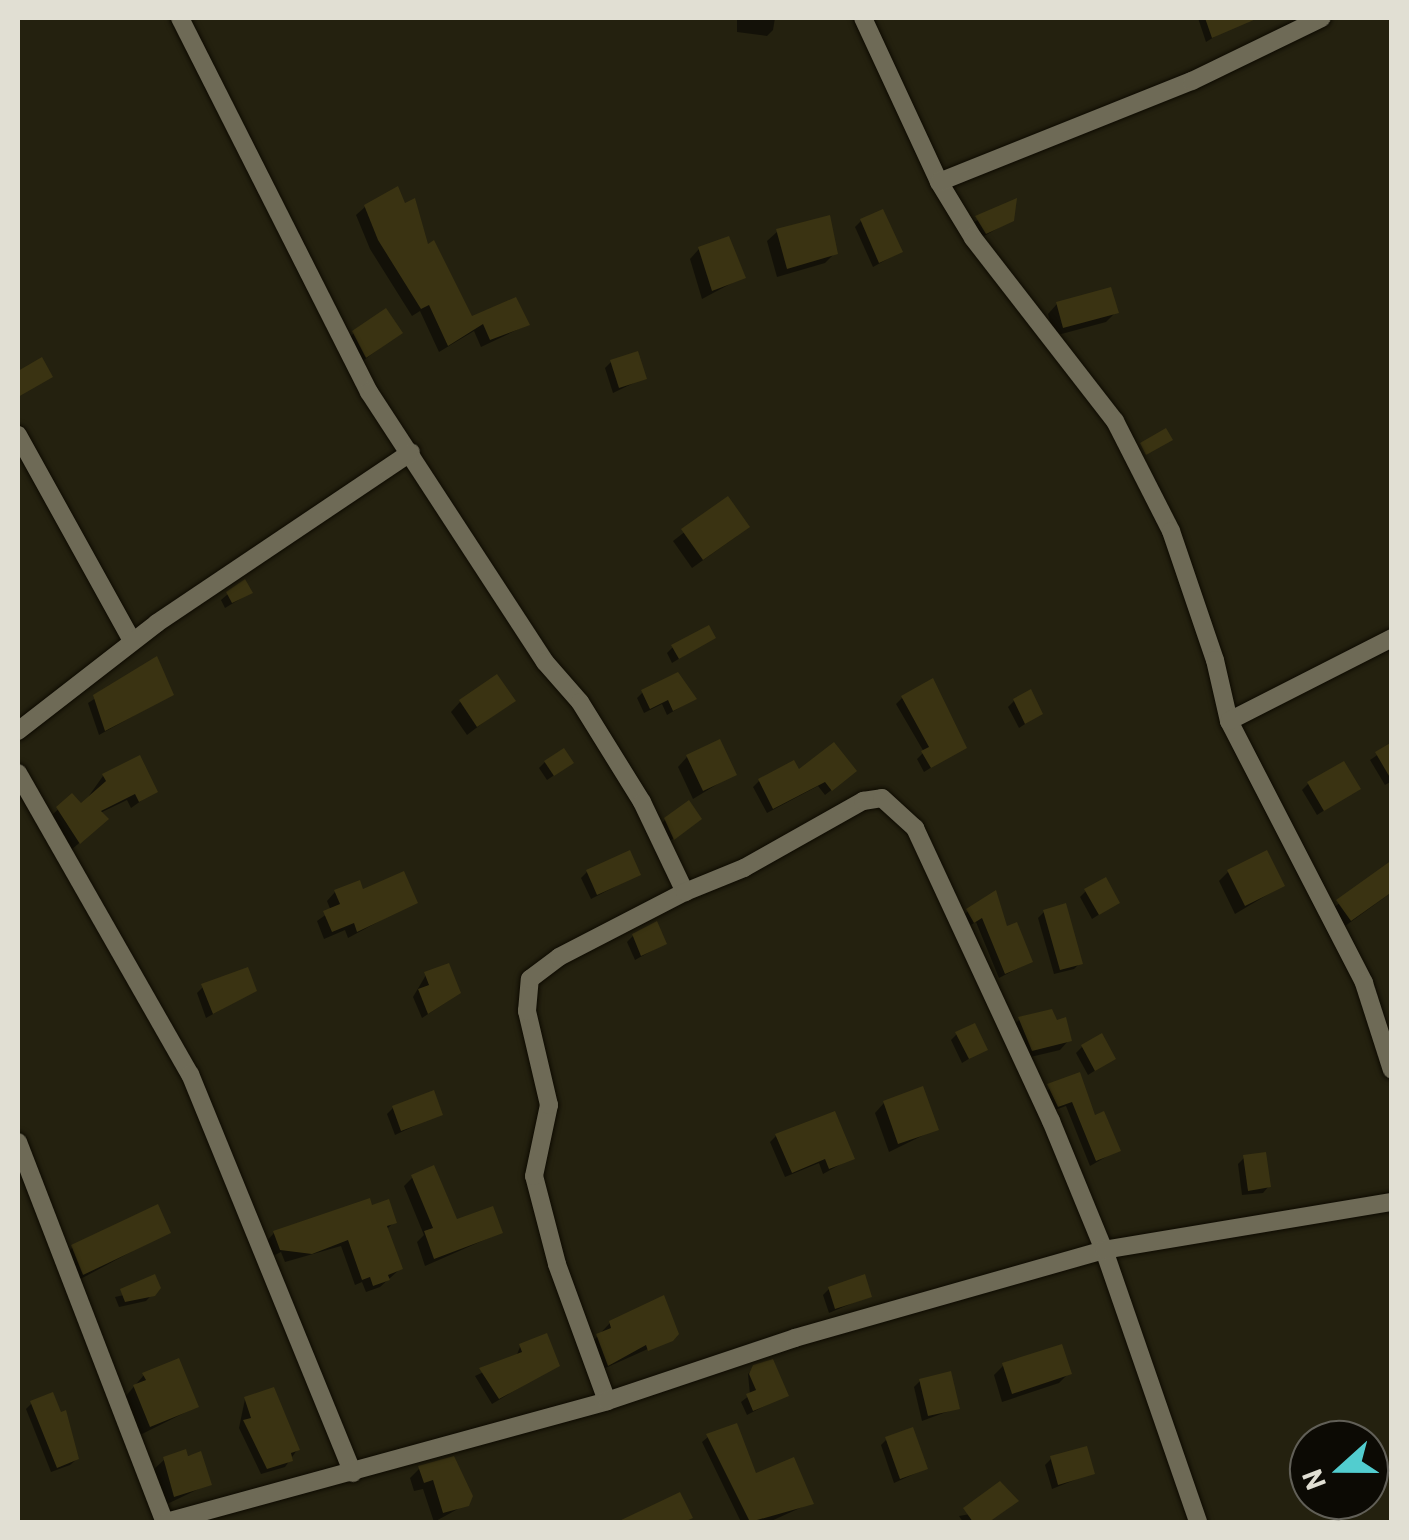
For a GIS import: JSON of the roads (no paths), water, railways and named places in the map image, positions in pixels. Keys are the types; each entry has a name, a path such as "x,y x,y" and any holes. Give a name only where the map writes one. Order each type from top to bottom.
{"street":[{"path":"180,18 324,311 512,612 591,719 642,802 685,892"},
{"path":"863,18 939,182 1010,290 1115,421 1170,532 1215,660 1228,721 1364,983 1392,1070"},
{"path":"939,182 1192,80 1290,24 1322,18"},
{"path":"18,435 132,641"},
{"path":"18,731 132,641 411,452"},
{"path":"1228,721 1392,638"},
{"path":"18,772 190,1074 353,1474"},
{"path":"607,1400 539,1200 536,1154 549,1105 526,993 548,964 685,892 744,868 863,801 882,798 899,810 923,845 1104,1250 1198,1522"},
{"path":"18,1142 166,1522 353,1474 607,1400 795,1338 1104,1250 1392,1202"}]}
